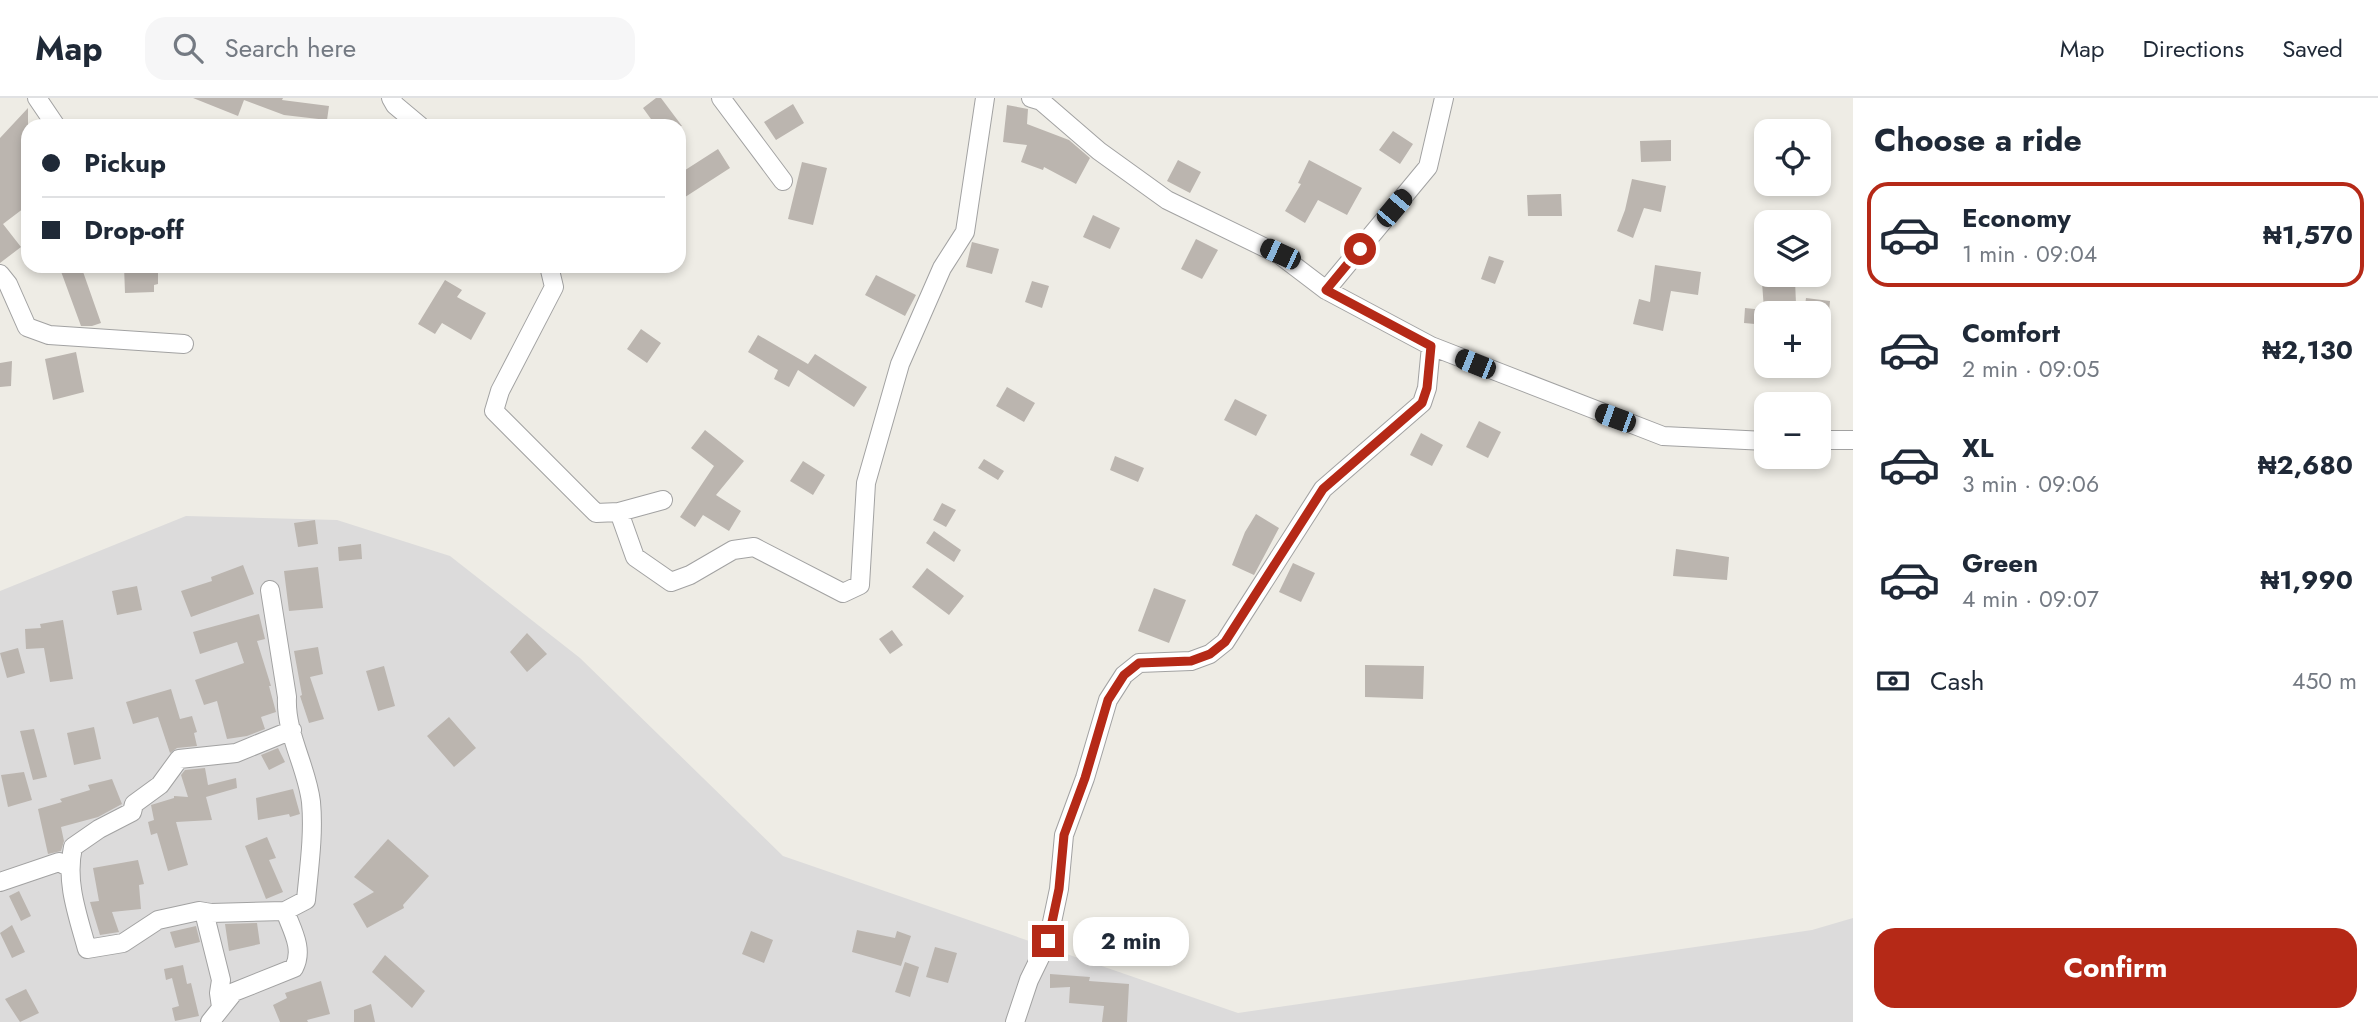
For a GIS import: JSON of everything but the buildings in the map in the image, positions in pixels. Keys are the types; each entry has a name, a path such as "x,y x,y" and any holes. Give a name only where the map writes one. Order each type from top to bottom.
{"street":[{"path":"37,98 51,119"},
{"path":"391,98 412,119"},
{"path":"721,98 783,181"},
{"path":"619,512 635,557 671,582 690,575 733,550 754,547 843,593 860,585 866,482 900,364 942,268 965,232 985,98"},
{"path":"1031,98 1041,101 1099,151 1167,200 1280,254 1326,290 1431,346 1663,436 1754,440"},
{"path":"1326,290 1428,167 1444,98"},
{"path":"551,273 554,287 500,391 494,411 596,513 619,512 663,500"},
{"path":"0,274 8,284 27,327 37,331 49,335 184,344"},
{"path":"1015,1022 1029,980 1048,941 1059,889 1064,835 1085,778 1108,700 1124,675 1139,663 1191,661 1210,654 1225,642 1323,489 1422,403 1427,388 1431,346"},
{"path":"1831,440 1853,440"},
{"path":"270,590 287,697 286,712 292,730 311,802 306,900 285,911 199,911 158,920 123,943 87,949 73,898 68,867 73,848 99,829 132,812 134,804 160,785 179,759 236,753 292,730"},
{"path":"0,882 59,862 68,867"},
{"path":"209,1022 234,992 293,968 298,960 298,944 285,911"},
{"path":"204,912 221,980 220,1007"}],"shaded area":[{"path":"186,516 337,520 450,556 580,658 783,856 1238,1013 1812,930 1853,918 1853,1022 0,1022 0,591"}],"route":[{"path":"1048,941 1059,889 1064,835 1085,778 1108,700 1124,675 1139,663 1191,661 1210,654 1225,642 1323,489 1422,403 1427,388 1431,346 1326,290 1360,249"}]}
